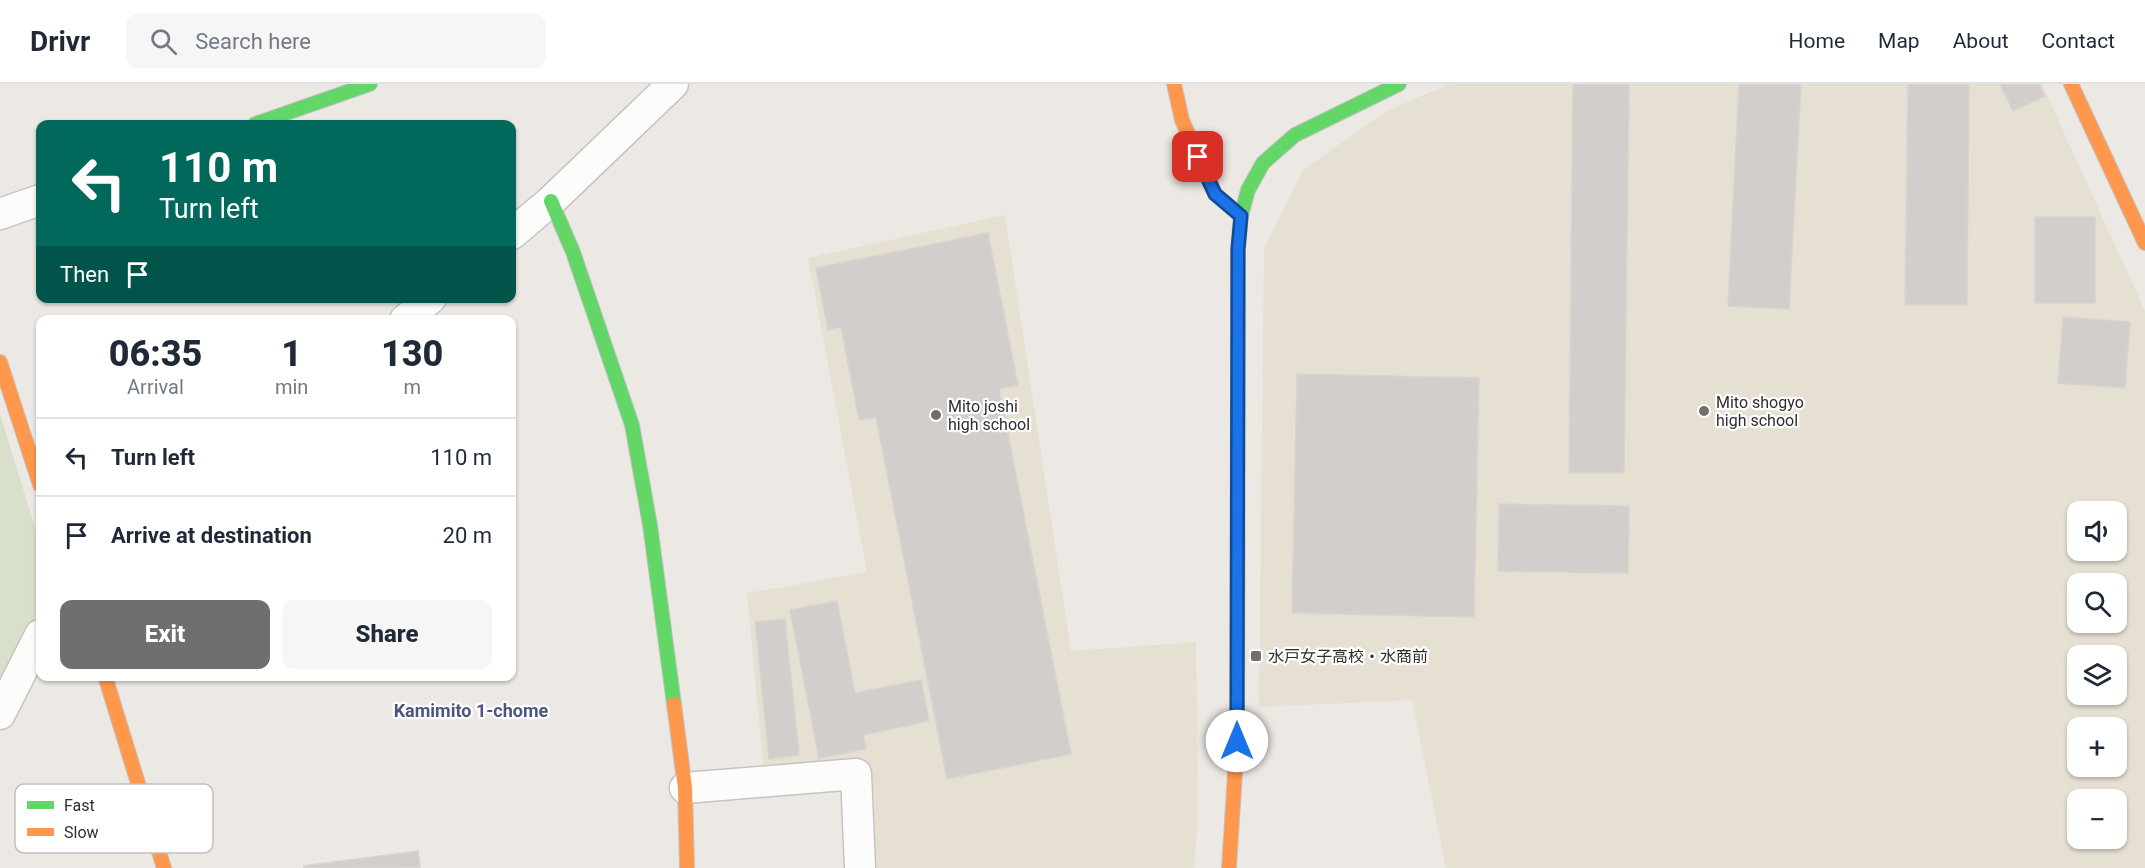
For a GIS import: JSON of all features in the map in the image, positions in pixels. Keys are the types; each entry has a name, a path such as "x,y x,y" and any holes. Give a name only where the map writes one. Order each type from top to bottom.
{"street":[{"path":"266,120 370,84"},
{"path":"516,231 551,201 673,84"},
{"path":"1174,84 1182,120 1215,194 1241,216"},
{"path":"1229,868 1237,741 1238,261 1241,216 1248,190 1263,163 1295,135 1399,84"},
{"path":"2071,84 2145,243"},
{"path":"0,214 36,201"},
{"path":"551,201 573,252 632,425 650,525 685,788 687,868"},
{"path":"411,315 426,303"},
{"path":"0,363 36,472"},
{"path":"0,714 36,643"},
{"path":"107,681 139,784"},
{"path":"685,788 856,774 860,868"},
{"path":"160,853 164,868"}],"shaded area":[{"name":"Mito shogyo high school","path":"1449,84 2042,84 2145,311 2145,868 1446,868 1412,700 1259,707 1264,248 1303,170 1385,112"},
{"name":"Mito joshi high school","path":"1005,215 1071,651 1196,642 1198,819 1194,868 870,868 865,764 764,773 747,593 867,572 808,258"}],"green space":[{"path":"0,414 36,531 36,616 0,687"}],"building":[{"path":"1573,84 1629,84 1624,473 1569,473"},
{"path":"1739,84 1801,84 1789,309 1728,306"},
{"path":"1908,84 1969,84 1967,305 1905,305"},
{"path":"2000,84 2039,84 2045,96 2013,111"},
{"path":"2035,217 2095,217 2095,303 2035,303"},
{"path":"988,233 1018,385 999,389 1071,754 947,779 876,417 859,420 841,327 828,330 816,268"},
{"path":"2063,317 2130,322 2125,388 2058,383"},
{"path":"1297,374 1479,378 1474,617 1292,613"},
{"path":"1499,504 1629,506 1628,573 1498,571"},
{"path":"837,601 855,693 921,680 929,721 863,735 866,749 819,758 790,610"},
{"path":"785,619 799,755 769,759 755,622"},
{"path":"418,851 420,867 304,868 304,866"}],"traffic: fast":[{"path":"266,120 370,84"},
{"path":"1238,383 1238,249 1241,216 1248,190 1263,163 1295,135 1399,84"},
{"path":"551,201 573,252 632,425 650,525 674,704"}],"traffic: slow":[{"path":"1174,84 1182,120 1215,194 1241,216"},
{"path":"2071,84 2145,243"},
{"path":"0,362 36,473"},
{"path":"1229,868 1237,741 1238,383"},
{"path":"107,681 138,784"},
{"path":"674,704 685,788 687,868"},
{"path":"159,853 164,868"}],"place":[{"name":"Mito shogyo high school","path":"1704,411"},
{"name":"Mito joshi high school","path":"936,415"},
{"name":"水戸女子高校・水商前","path":"1256,656"}],"district":[{"name":"Kamimito 1-chome","path":"471,710"}],"route":[{"path":"1198,157 1215,194 1241,216 1238,249 1237,341 1237,741"}]}
